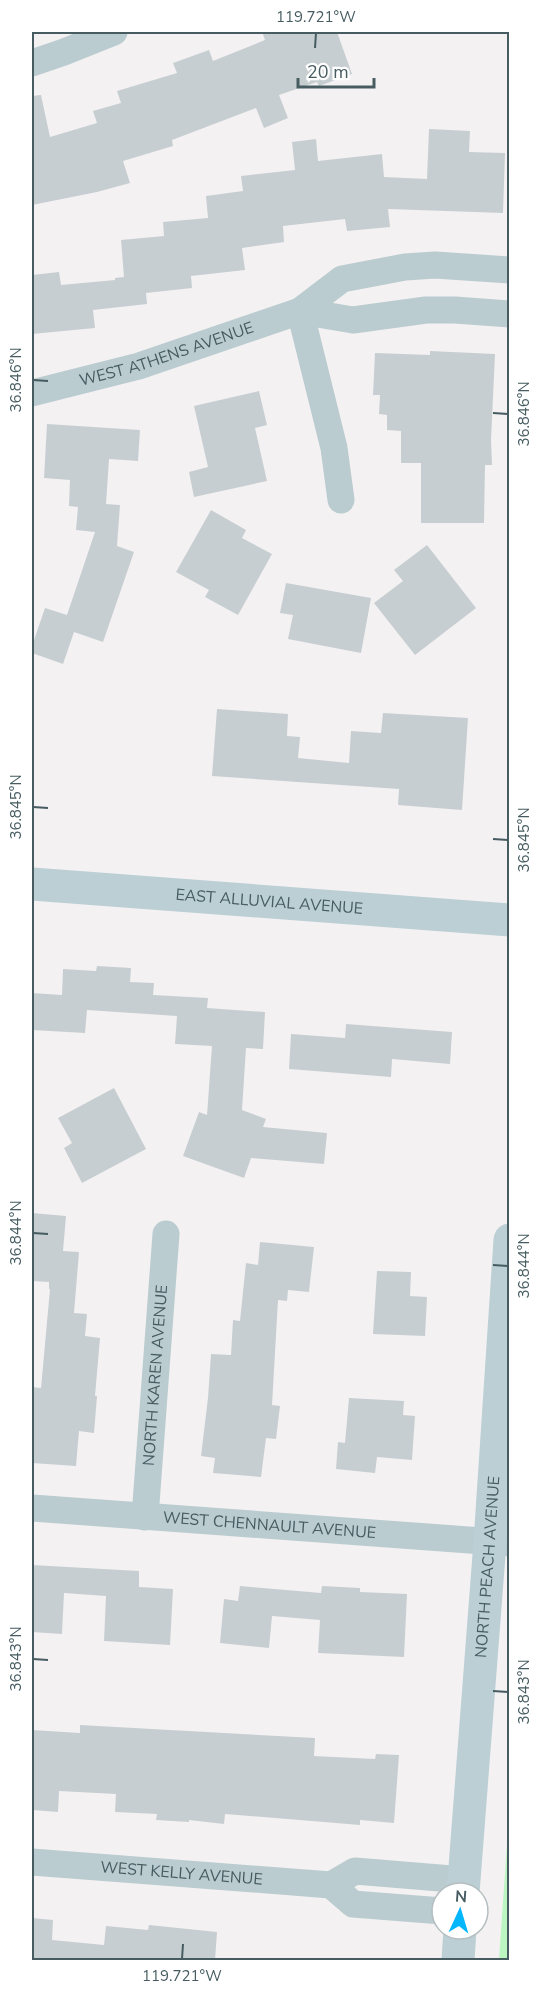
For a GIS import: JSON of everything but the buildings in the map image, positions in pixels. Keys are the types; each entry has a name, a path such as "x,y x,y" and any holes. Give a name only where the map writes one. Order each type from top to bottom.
{"street":[{"path":"32,63 114,32"},
{"name":"WEST ATHENS AVENUE","path":"32,393 140,366 300,311 342,279 375,271 435,265 510,270"},
{"name":"WEST ATHENS AVENUE","path":"300,311 353,320 426,310 510,314"},
{"path":"300,311 334,448 341,500"},
{"name":"EAST ALLUVIAL AVENUE","path":"32,884 510,920"},
{"name":"NORTH KAREN AVENUE","path":"145,1517 166,1234"},
{"name":"NORTH PEACH AVENUE","path":"464,1881 500,1542 510,1240"},
{"name":"WEST CHENNAULT AVENUE","path":"32,1508 500,1542"},
{"name":"WEST KELLY AVENUE","path":"32,1862 331,1885"},
{"path":"430,1881 354,1871 331,1885 353,1904 430,1910"},
{"path":"458,1960 459,1941"}],"green space":[{"path":"509,1815 509,1960 499,1960"}]}
